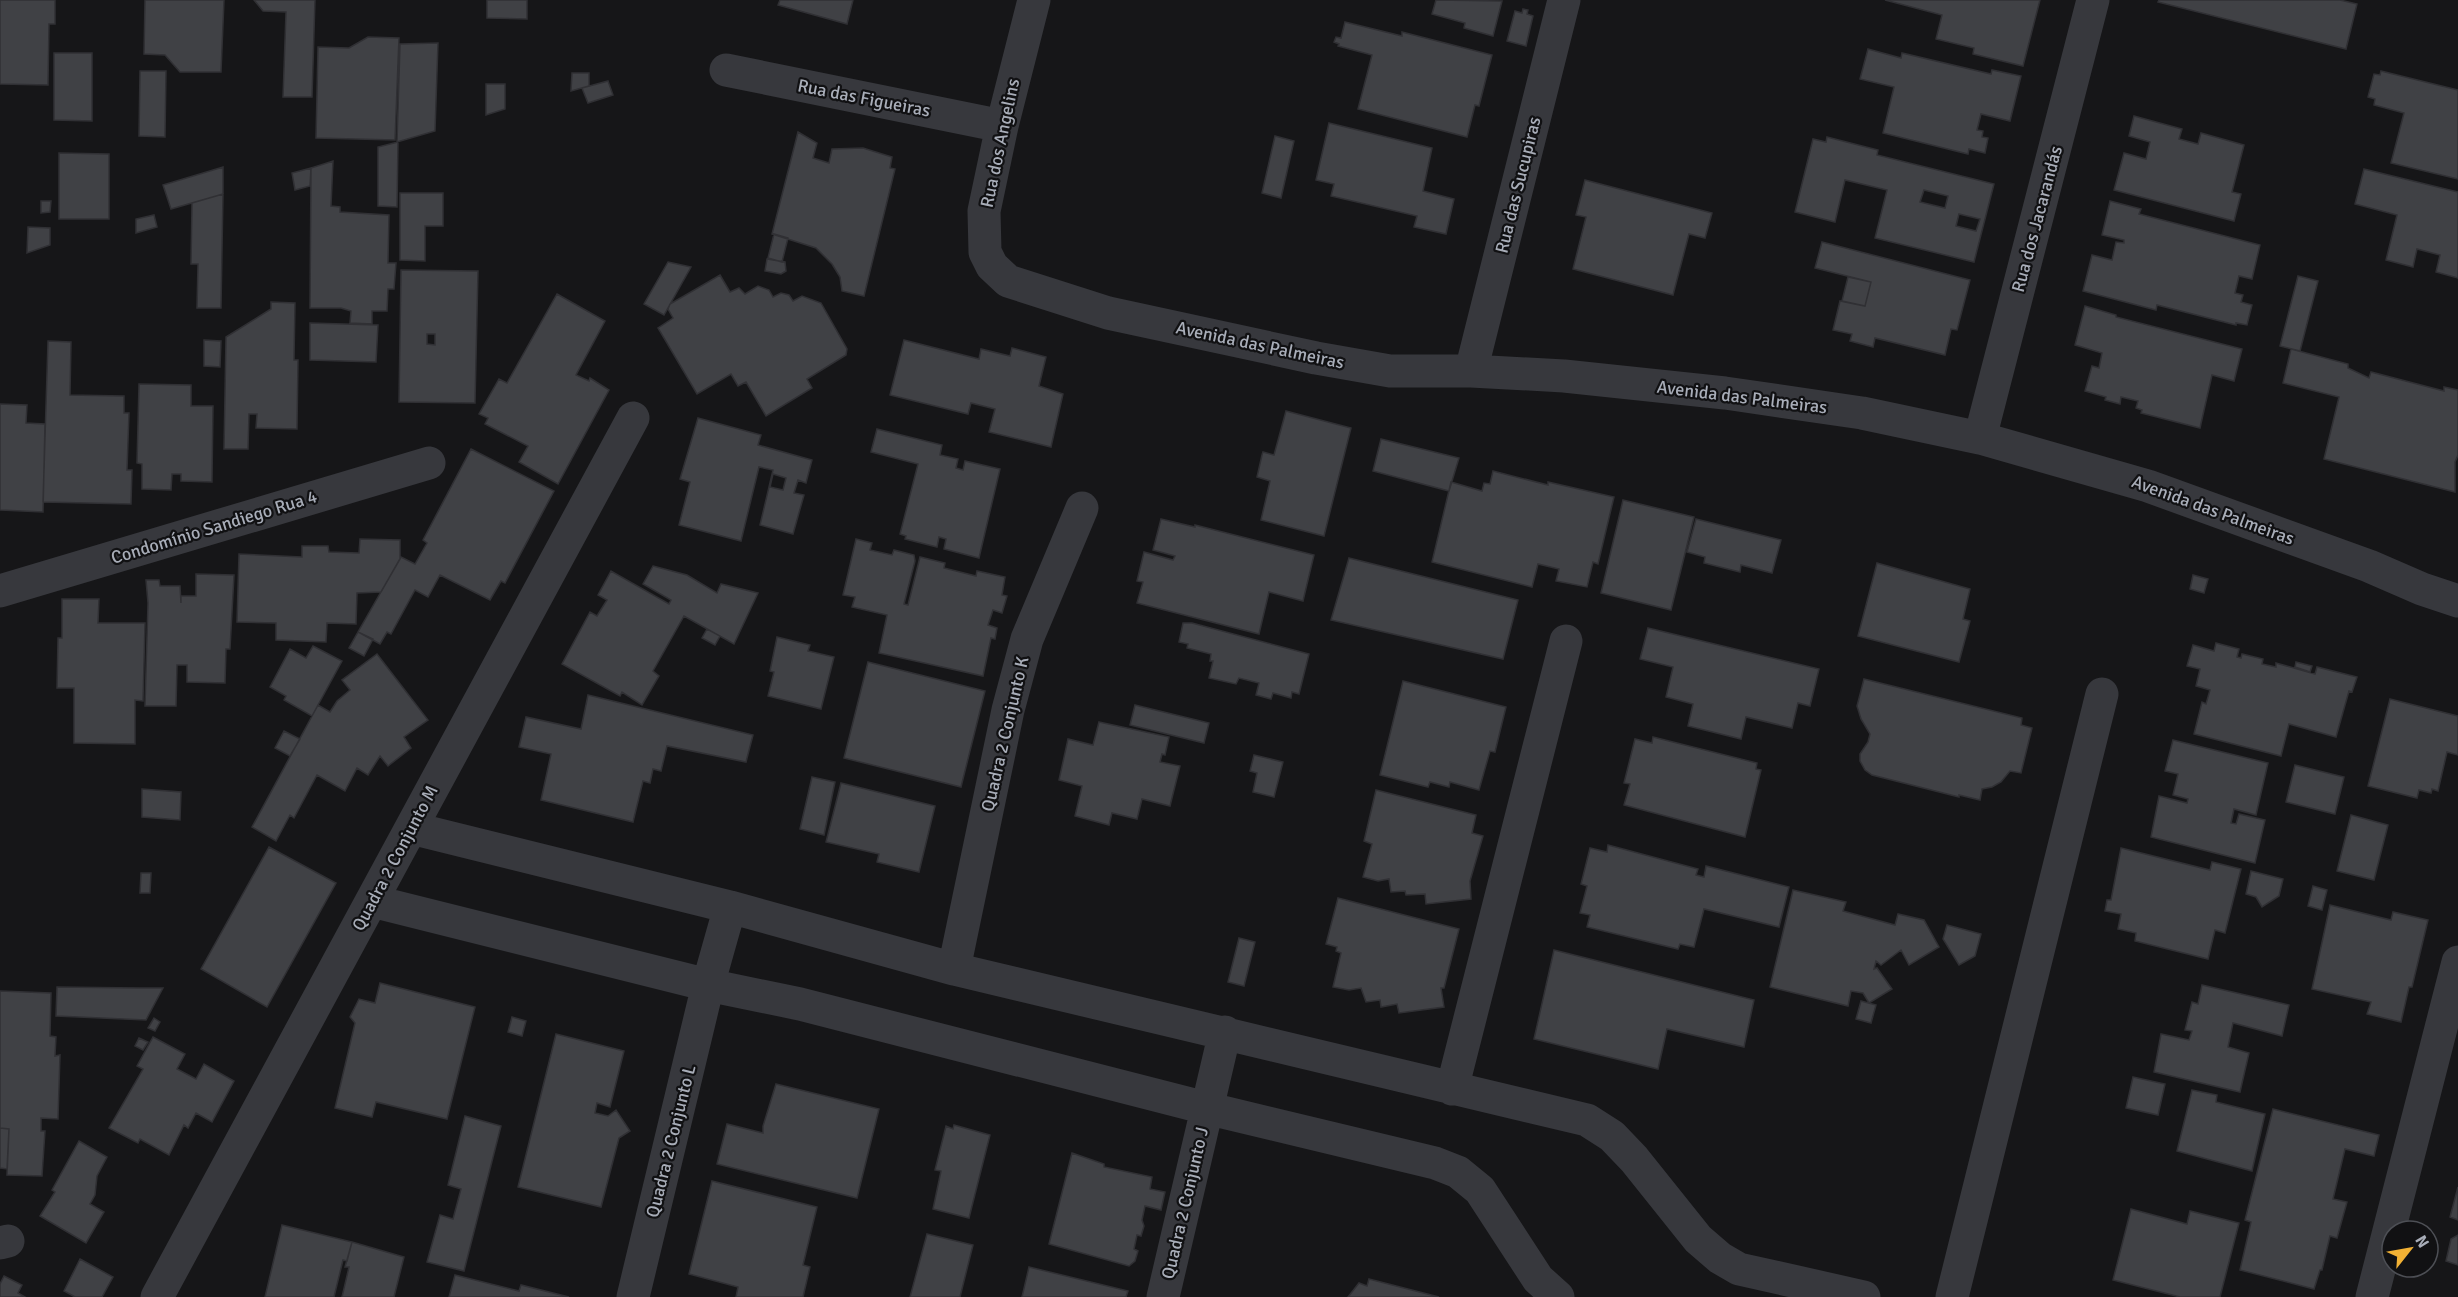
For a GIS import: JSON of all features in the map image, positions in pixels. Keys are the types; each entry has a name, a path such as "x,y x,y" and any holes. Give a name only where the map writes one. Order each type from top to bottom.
{"street":[{"name":"Rua dos Angelins","path":"1008,280 993,266 985,252 984,211 1002,126 1034,0"},
{"name":"Rua das Sucupiras","path":"1471,370 1564,0"},
{"name":"Rua dos Jacarandás","path":"1980,438 2093,0"},
{"name":"Rua das Figueiras","path":"726,70 1002,126"},
{"name":"Avenida das Palmeiras","path":"1008,280 1107,313 1316,358 1390,370 1471,370 1564,376 1725,393 1862,412 1980,438 2148,486 2369,567 2422,589 2458,600"},
{"name":"Quadra 2 Conjunto M","path":"158,1297 633,418"},
{"name":"Condomínio Sandiego Rua 4","path":"0,591 429,462"},
{"name":"Quadra 2 Conjunto K","path":"954,969 1008,710 1027,639 1082,508"},
{"path":"1452,1089 1566,641"},
{"path":"1952,1297 2102,694"},
{"path":"411,828 730,908 954,969 1587,1120 1612,1136 1634,1158 1698,1239 1720,1258 1736,1283 1864,1297"},
{"path":"372,902 708,985 800,1004 1206,1108 1435,1162 1458,1172 1480,1190 1538,1279 1558,1297"},
{"name":"Quadra 2 Conjunto L","path":"633,1297 708,985 730,908"},
{"path":"2372,1297 2458,962"},
{"name":"Quadra 2 Conjunto J","path":"1163,1297 1225,1032"}],"building":[{"path":"0,0 55,0 55,24 49,24 48,85 0,84"},
{"path":"145,0 224,0 221,72 180,72 165,55 144,54"},
{"path":"254,0 315,0 312,97 283,97 286,12 263,11"},
{"path":"487,0 527,0 527,19 487,18"},
{"path":"780,0 853,0 847,24 778,5"},
{"path":"1436,0 1502,1 1493,36 1464,28 1465,23 1432,14"},
{"path":"1885,0 2040,0 2023,66 1973,54 1974,48 1936,39 1942,15"},
{"path":"2159,0 2340,0 2357,4 2346,49 2158,2"},
{"path":"1523,9 1528,10 1527,14 1533,16 1526,46 1507,41 1515,11 1522,13"},
{"path":"1345,22 1402,36 1402,32 1492,55 1479,106 1475,105 1467,137 1358,109 1372,55 1338,46 1339,44 1334,42 1336,37 1341,38"},
{"path":"368,37 399,38 395,140 316,138 318,47 349,48"},
{"path":"438,43 435,131 397,142 400,44"},
{"path":"1868,49 1901,58 1902,53 1991,74 1992,70 2021,76 2010,121 1981,114 1977,130 1983,131 1982,137 1988,138 1985,153 1969,149 1968,154 1883,133 1894,87 1860,79"},
{"path":"54,53 92,53 92,121 54,120"},
{"path":"140,71 166,71 165,137 139,136"},
{"path":"2381,71 2458,90 2458,179 2391,163 2404,113 2374,105 2375,99 2368,97 2374,74 2380,75"},
{"path":"572,73 589,73 589,86 571,91"},
{"path":"608,81 613,95 588,103 582,88"},
{"path":"486,84 505,84 505,109 486,115"},
{"path":"2134,116 2182,129 2179,139 2198,144 2201,133 2244,145 2232,192 2241,194 2234,221 2114,190 2124,153 2146,159 2150,142 2129,136"},
{"path":"1329,123 1432,148 1423,191 1454,199 1446,234 1414,227 1417,216 1331,196 1334,184 1316,180"},
{"path":"798,132 817,143 813,158 829,163 832,149 863,148 892,157 890,168 895,169 864,296 842,291 840,277 832,264 816,248 772,234"},
{"path":"1275,136 1294,141 1281,198 1262,193"},
{"path":"1827,137 1878,150 1877,155 1994,184 1974,262 1875,238 1887,190 1845,180 1835,222 1795,212 1813,139 1826,142","holes":["1924,190 1948,196 1945,208 1920,202","1959,214 1980,219 1976,231 1956,226"]},
{"path":"398,142 397,207 378,206 378,147"},
{"path":"59,153 109,154 109,219 59,219"},
{"path":"333,161 331,206 340,207 340,212 389,215 388,263 396,263 394,289 388,289 387,311 372,311 372,324 350,323 351,311 341,308 310,308 311,168"},
{"path":"223,167 223,194 171,209 163,185"},
{"path":"311,168 310,186 295,190 292,173"},
{"path":"2364,169 2458,192 2458,278 2436,272 2440,255 2417,249 2413,267 2386,260 2397,215 2355,204"},
{"path":"1585,180 1712,213 1705,238 1689,234 1673,295 1573,269 1586,217 1576,215"},
{"path":"400,193 443,193 443,226 425,226 425,261 400,260"},
{"path":"223,194 221,308 197,308 198,264 191,264 192,203"},
{"path":"41,201 51,201 50,212 41,213"},
{"path":"2110,201 2141,209 2139,214 2260,245 2252,279 2239,276 2235,293 2243,295 2241,302 2252,305 2247,325 2236,323 2236,325 2157,305 2156,310 2083,291 2092,255 2112,260 2116,242 2124,243 2124,240 2102,235"},
{"path":"154,215 157,227 136,233 136,219"},
{"path":"28,227 50,228 50,245 27,253"},
{"path":"774,234 788,238 782,262 768,258"},
{"path":"1822,242 1970,280 1957,330 1951,329 1945,355 1875,338 1873,347 1850,341 1852,334 1833,330 1840,301 1865,306 1871,282 1815,268"},
{"path":"767,259 785,262 786,271 781,274 765,271"},
{"path":"668,262 691,267 664,315 644,304"},
{"path":"401,270 478,271 475,403 399,402","holes":["427,334 435,334 435,345 427,344"]},
{"path":"720,275 730,292 739,288 745,294 758,286 769,290 773,297 781,293 789,295 793,301 802,296 821,303 847,349 846,355 807,379 812,388 766,416 746,382 738,386 731,374 697,394 658,328 673,318 668,309 670,304"},
{"path":"2298,276 2318,281 2300,351 2280,346"},
{"path":"1848,277 1871,282 1865,306 1842,301"},
{"path":"557,294 605,321 576,375 589,381 590,378 609,390 558,484 519,462 528,446 485,424 488,418 479,414 499,379 507,383"},
{"path":"271,302 295,303 294,360 298,360 297,429 256,428 257,414 249,414 248,449 224,449 226,337 271,309"},
{"path":"2085,306 2116,315 2116,317 2242,349 2234,381 2212,375 2200,428 2141,413 2142,410 2136,408 2138,401 2121,397 2120,404 2085,391 2092,366 2099,368 2102,353 2075,345"},
{"path":"310,323 378,325 376,362 310,360"},
{"path":"204,340 221,341 220,367 204,366"},
{"path":"904,340 979,359 981,349 1010,356 1012,348 1046,357 1039,386 1063,394 1051,447 989,432 995,409 971,403 968,414 890,395"},
{"path":"48,341 71,342 70,395 124,396 124,413 129,413 127,470 132,470 131,504 43,502"},
{"path":"2291,349 2348,364 2348,368 2369,378 2371,372 2444,391 2444,387 2458,390 2458,455 2455,462 2455,492 2324,459 2339,397 2283,383"},
{"path":"139,384 191,385 191,406 213,406 212,482 181,481 181,474 172,474 171,490 142,489 142,464 137,463"},
{"path":"0,404 27,405 26,423 45,424 43,512 0,510"},
{"path":"1286,411 1351,428 1324,536 1261,520 1270,481 1257,477 1262,455 1263,452 1274,455"},
{"path":"698,418 761,435 758,445 812,460 806,483 798,480 794,493 804,495 793,534 760,525 773,470 759,467 741,541 679,525 690,482 680,479","holes":["773,474 786,478 783,490 770,487"]},
{"path":"877,429 942,445 940,455 958,459 956,468 963,470 965,461 1000,469 979,558 944,549 946,539 939,537 937,547 905,539 906,536 900,534 918,464 871,452"},
{"path":"1381,439 1459,458 1449,491 1373,471"},
{"path":"471,449 554,491 505,583 501,581 490,600 440,575 428,597 415,590 391,634 387,632 380,644 358,632 401,557 415,564 427,543 423,540"},
{"path":"1493,471 1548,485 1548,482 1614,497 1598,564 1593,562 1587,587 1556,581 1559,569 1538,564 1532,587 1432,562 1451,482 1482,491 1484,483 1490,484"},
{"path":"1623,500 1694,517 1671,610 1601,593"},
{"path":"1161,519 1195,527 1195,525 1314,555 1303,601 1269,592 1259,634 1137,603 1143,582 1137,581 1144,552 1173,560 1175,556 1153,550"},
{"path":"1696,519 1781,540 1772,573 1741,565 1740,572 1704,563 1705,557 1687,552"},
{"path":"360,539 400,540 400,559 381,592 357,593 356,624 327,623 326,642 276,640 276,623 237,622 239,554 302,557 302,546 328,546 329,552 359,553"},
{"path":"856,539 872,543 870,550 892,555 894,550 914,555 915,561 904,604 908,605 920,557 945,563 944,568 976,576 977,571 1005,577 1002,595 1007,596 1002,613 993,610 988,625 997,628 995,639 991,638 983,676 879,653 887,615 852,607 855,597 843,595"},
{"path":"1349,558 1518,600 1503,659 1331,620"},
{"path":"1877,563 1970,589 1963,619 1970,621 1959,662 1858,636"},
{"path":"653,566 687,575 717,593 721,584 758,593 734,644 684,616 653,671 659,676 642,705 622,692 620,696 562,664 590,612 597,616 607,600 598,595 611,571 669,604 671,600 643,584"},
{"path":"196,574 234,575 230,649 226,649 225,683 187,682 187,665 177,665 176,706 145,706 148,603 146,580 159,580 160,586 180,586 181,603 181,596 196,596"},
{"path":"2193,575 2208,579 2204,593 2190,589"},
{"path":"62,599 99,599 98,623 145,623 143,701 135,700 135,744 74,743 74,688 57,688 58,638 62,638"},
{"path":"1183,623 1192,623 1309,654 1299,694 1292,692 1291,698 1273,693 1271,699 1256,695 1259,683 1239,678 1236,684 1209,678 1213,661 1210,661 1211,654 1187,648 1188,644 1179,642"},
{"path":"1648,628 1819,669 1810,706 1798,703 1792,728 1746,717 1741,739 1688,726 1693,704 1666,697 1673,667 1640,659"},
{"path":"707,629 720,636 715,645 702,638"},
{"path":"358,632 373,639 364,656 349,648"},
{"path":"777,637 810,645 808,651 834,657 821,709 768,696 774,672 770,671"},
{"path":"2216,643 2239,649 2237,657 2241,658 2242,654 2263,659 2262,664 2276,667 2276,663 2315,674 2317,667 2357,677 2352,692 2349,691 2336,737 2289,724 2281,756 2194,734 2202,702 2206,704 2210,690 2196,686 2200,669 2187,666 2193,645 2214,651"},
{"path":"313,646 342,661 312,716 284,700 286,696 270,687 290,649 306,658"},
{"path":"377,654 428,720 404,737 411,748 388,766 380,756 368,775 357,768 345,791 317,775 294,818 290,815 276,841 252,827 318,705 330,712 337,701 350,690 342,680"},
{"path":"868,662 985,691 961,787 844,758"},
{"path":"2296,662 2312,666 2310,672 2295,667"},
{"path":"1864,679 2022,718 2021,725 2032,728 2021,773 2010,771 2001,782 1982,789 1980,800 1959,795 1959,797 1872,775 1865,770 1860,761 1860,754 1870,734 1861,719 1857,706"},
{"path":"1403,681 1506,707 1495,752 1490,751 1479,790 1450,782 1449,787 1430,782 1428,787 1380,775"},
{"path":"588,695 753,735 746,762 667,746 661,771 653,769 650,783 643,781 633,822 541,800 551,754 519,747 526,717 581,729"},
{"path":"2390,699 2458,716 2458,755 2447,752 2438,791 2432,789 2431,793 2419,790 2417,798 2368,786"},
{"path":"1135,705 1209,723 1204,743 1130,725"},
{"path":"1099,722 1169,737 1165,755 1162,754 1160,762 1180,766 1170,806 1142,799 1137,819 1112,813 1109,825 1075,816 1082,786 1059,780 1068,739 1093,745"},
{"path":"284,731 300,739 290,756 275,748"},
{"path":"1653,737 1757,763 1756,769 1761,770 1745,837 1624,805 1630,784 1624,783 1635,739 1652,743"},
{"path":"2173,740 2268,763 2256,815 2234,809 2231,823 2236,824 2239,814 2265,820 2255,863 2151,837 2159,796 2187,803 2188,799 2173,795 2178,774 2165,771"},
{"path":"1254,755 1283,762 1274,797 1253,792 1257,773 1250,771"},
{"path":"2295,765 2344,777 2335,814 2286,802"},
{"path":"812,777 835,782 824,835 800,829"},
{"path":"841,783 935,806 919,872 877,862 879,854 826,842"},
{"path":"142,789 181,792 180,820 142,817"},
{"path":"1376,790 1476,815 1472,833 1483,836 1470,881 1471,899 1426,904 1425,894 1406,895 1405,891 1391,892 1389,879 1378,881 1363,877 1372,844 1364,841"},
{"path":"2351,815 2388,825 2374,880 2337,871"},
{"path":"1608,845 1698,869 1696,875 1704,877 1706,866 1789,887 1779,927 1704,909 1694,947 1680,944 1678,949 1587,927 1590,915 1580,913 1587,886 1581,884 1590,848 1607,852"},
{"path":"269,847 336,883 267,1007 201,969"},
{"path":"2121,848 2210,870 2212,862 2241,869 2225,933 2215,930 2208,959 2135,941 2136,933 2118,929 2121,914 2105,911 2107,900 2111,900"},
{"path":"2251,871 2283,879 2279,896 2262,907 2256,897 2246,894"},
{"path":"141,873 151,873 150,893 140,893"},
{"path":"2313,886 2327,890 2322,910 2308,906"},
{"path":"1793,890 1846,902 1843,911 1895,925 1898,914 1924,920 1939,947 1909,965 1901,950 1881,965 1876,961 1874,969 1877,968 1892,989 1869,1003 1863,993 1851,991 1848,1006 1770,987"},
{"path":"1338,898 1459,929 1444,988 1441,988 1444,1007 1399,1013 1397,1004 1381,1007 1380,1000 1366,1002 1361,988 1349,990 1333,987 1341,953 1336,951 1337,947 1326,944"},
{"path":"2330,905 2391,920 2393,912 2428,920 2401,1022 2367,1014 2371,1002 2312,989"},
{"path":"1947,925 1981,934 1975,956 1959,965 1943,939"},
{"path":"1239,938 1255,942 1244,986 1228,982"},
{"path":"1554,950 1754,1000 1744,1047 1667,1029 1658,1069 1534,1039"},
{"path":"380,983 475,1007 447,1119 376,1102 372,1117 335,1108 355,1023 350,1017 359,999 375,1003"},
{"path":"2202,985 2289,1005 2282,1036 2233,1023 2228,1047 2249,1053 2240,1092 2154,1072 2161,1034 2189,1040 2192,1031 2185,1030 2192,1002 2198,1004"},
{"path":"57,987 163,988 146,1020 56,1016"},
{"path":"0,991 51,993 50,1036 56,1037 55,1056 60,1055 58,1119 41,1118 41,1131 45,1131 42,1176 7,1175 9,1129 0,1128"},
{"path":"1861,1001 1876,1005 1871,1023 1856,1019"},
{"path":"512,1017 526,1021 522,1036 508,1032"},
{"path":"154,1018 160,1022 155,1031 148,1028"},
{"path":"556,1034 624,1051 610,1107 597,1103 595,1113 608,1116 616,1110 630,1131 619,1138 601,1207 518,1187"},
{"path":"153,1037 185,1054 177,1069 196,1079 204,1064 234,1081 212,1122 196,1113 188,1128 184,1125 169,1155 140,1139 138,1143 109,1128 143,1069 137,1066"},
{"path":"139,1038 148,1042 143,1050 135,1046"},
{"path":"2133,1077 2165,1084 2158,1115 2126,1108"},
{"path":"776,1084 879,1109 857,1198 717,1164 727,1124 763,1133"},
{"path":"2192,1090 2217,1095 2216,1102 2265,1114 2252,1171 2177,1151"},
{"path":"2273,1109 2379,1135 2374,1156 2345,1149 2333,1199 2347,1202 2337,1238 2330,1236 2322,1270 2320,1270 2314,1289 2240,1270 2251,1222 2245,1220"},
{"path":"465,1116 501,1126 464,1271 427,1262 440,1215 453,1219 461,1189 448,1185"},
{"path":"954,1125 990,1135 969,1218 933,1209 941,1171 935,1170 946,1126 953,1129"},
{"path":"0,1128 9,1129 7,1169 0,1168"},
{"path":"79,1141 107,1157 97,1176 95,1195 90,1204 104,1212 86,1243 40,1216 55,1192 52,1190"},
{"path":"1072,1153 1104,1164 1104,1167 1152,1177 1150,1189 1165,1192 1161,1210 1145,1206 1142,1220 1144,1226 1141,1236 1137,1235 1134,1249 1138,1251 1135,1261 1129,1266 1049,1244"},
{"path":"712,1181 817,1207 803,1265 810,1267 803,1297 736,1297 738,1287 689,1274"},
{"path":"2458,1187 2458,1220 2450,1217"},
{"path":"2131,1209 2187,1224 2190,1211 2239,1223 2220,1297 2180,1297 2113,1280"},
{"path":"282,1225 352,1242 347,1261 343,1260 334,1297 265,1297"},
{"path":"927,1234 973,1245 960,1297 910,1297"},
{"path":"2458,1235 2458,1265 2446,1261 2451,1239"},
{"path":"352,1242 404,1257 394,1297 342,1297 349,1267 345,1267"},
{"path":"80,1259 113,1277 102,1297 75,1297 64,1291"},
{"path":"1029,1267 1128,1291 1126,1297 1022,1297"},
{"path":"455,1275 519,1291 521,1285 569,1297 449,1297"},
{"path":"4,1276 22,1285 18,1293 25,1297 0,1297 0,1284"},
{"path":"1369,1279 1439,1297 1348,1297 1359,1283 1367,1286"}]}
